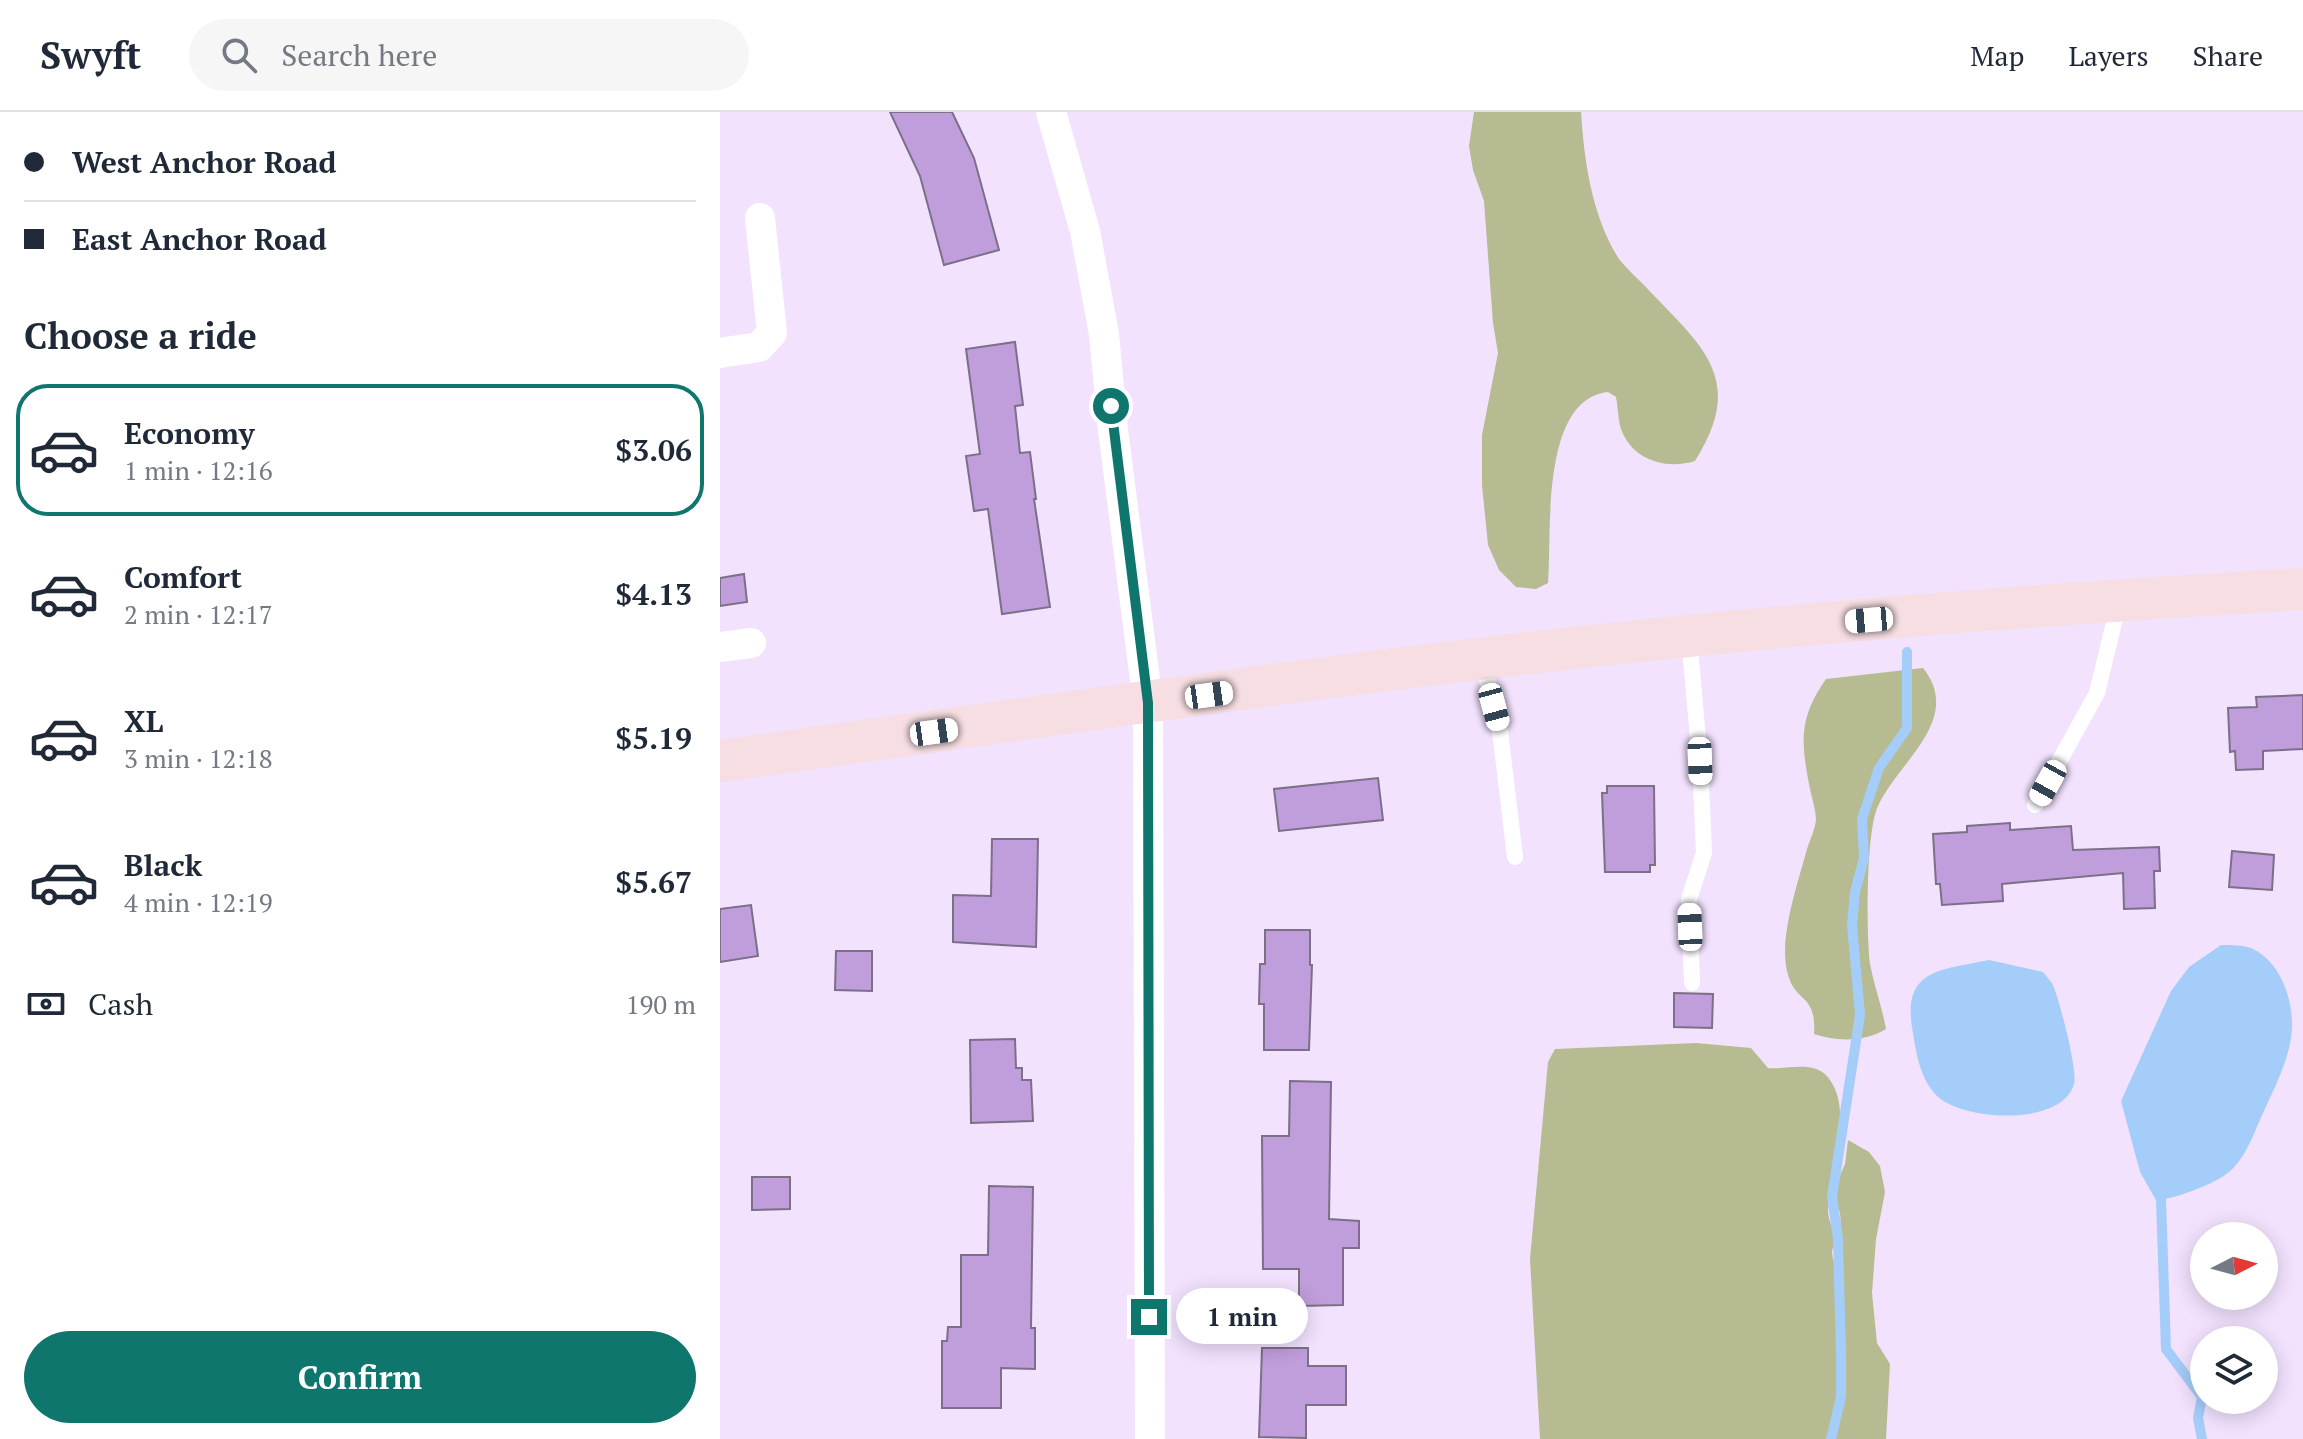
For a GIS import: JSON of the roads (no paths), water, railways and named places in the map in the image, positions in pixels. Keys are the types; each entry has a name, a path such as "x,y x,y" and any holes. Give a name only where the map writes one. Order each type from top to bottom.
{"main road":[{"path":"720,761 1481,659 1689,636 2119,600 2303,589"}],"street":[{"path":"1051,112 1085,231 1104,334 1113,430 1148,703 1150,1439"},
{"path":"720,353 759,347 772,333 760,218"},
{"path":"720,647 751,643"}],"lane":[{"path":"2035,805 2097,693 2119,600"},
{"path":"1689,636 1704,853 1689,899 1692,983"},
{"path":"1481,659 1500,731 1515,857"}],"water":[{"path":"2221,945 2251,948 2279,974 2291,1013 2289,1048 2276,1086 2248,1147 2232,1170 2211,1183 2181,1195 2156,1200 2140,1172 2121,1101 2171,991 2189,967"},
{"path":"1989,960 2043,972 2052,983 2067,1034 2074,1084 2066,1098 2051,1108 2011,1116 1968,1111 1937,1096 1922,1073 1912,1027 1914,993 1930,975"}],"waterway":[{"path":"1831,1439 1841,1397 1838,1239 1832,1197 1860,1015 1852,925 1855,892 1864,858 1862,819 1879,768 1907,728 1907,652"},
{"path":"2161,1200 2166,1349 2202,1397 2198,1418 2202,1439"}]}
